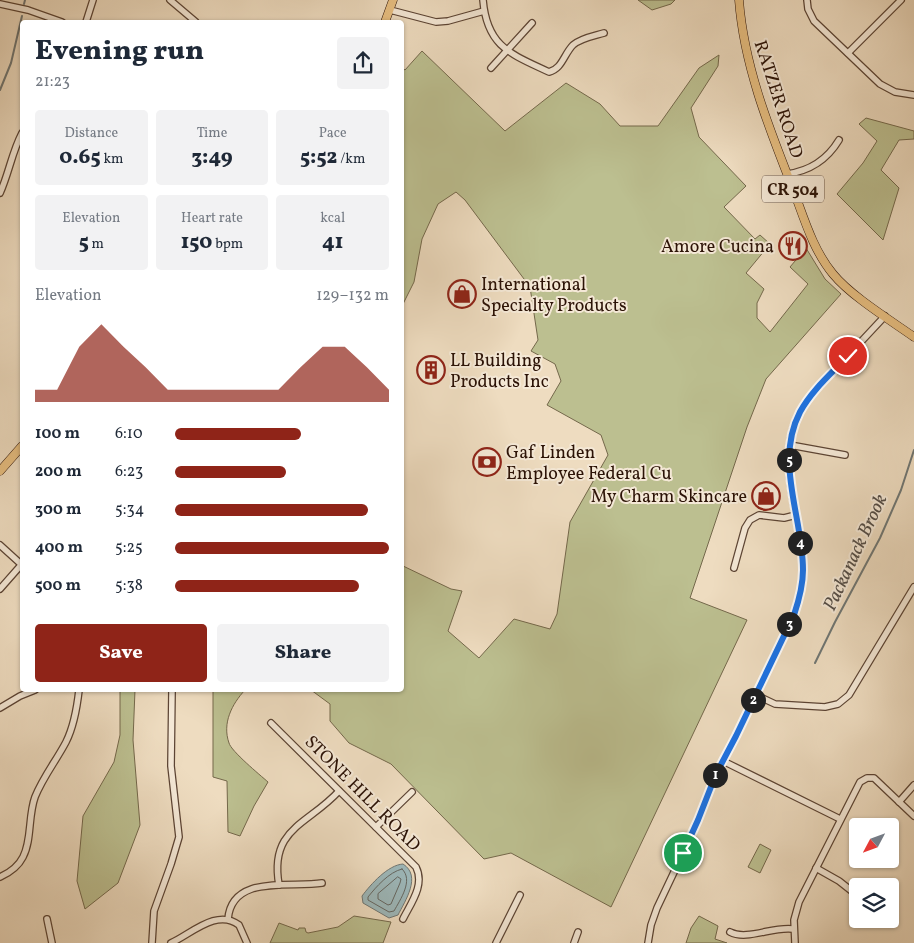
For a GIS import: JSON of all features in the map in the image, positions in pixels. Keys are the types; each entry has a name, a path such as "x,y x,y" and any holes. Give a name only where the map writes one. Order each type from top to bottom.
{"main road":[{"path":"386,20 393,0"},
{"name":"RATZER ROAD","path":"739,0 742,31 748,59 787,174 815,245 837,279 914,337"},
{"path":"0,471 20,448"}],"street":[{"path":"87,20 94,0"},
{"path":"170,0 194,20"},
{"path":"483,0 484,11 490,30 506,51 549,72 559,66 574,45 584,39 604,33"},
{"path":"807,0 808,9 814,21 880,84 895,92 914,95"},
{"path":"848,53 900,0"},
{"path":"0,4 28,10 56,20"},
{"path":"390,10 436,22 448,21 484,11"},
{"path":"491,68 532,23"},
{"path":"0,193 13,152 20,137"},
{"path":"787,174 803,170 819,162 832,150 839,140"},
{"path":"648,943 651,924 657,908 693,832 707,795 794,615 801,590 802,556 789,465 790,445 796,420 807,400 885,316"},
{"path":"790,445 845,455"},
{"path":"734,568 744,528 750,520 759,515 784,518 796,514"},
{"path":"0,545 20,563"},
{"path":"0,589 20,567"},
{"path":"756,695 776,704 825,707 838,704 844,700 849,695 914,587"},
{"path":"0,708 15,698 30,692"},
{"path":"0,877 13,869 26,851 35,798 68,737 76,712 79,692"},
{"path":"152,943 154,911 179,836 172,766 172,692"},
{"name":"STONE HILL ROAD","path":"272,723 416,867 419,878 417,890 403,918"},
{"path":"723,761 840,819"},
{"path":"795,943 793,929 796,911 850,798 860,782 863,779 872,778 877,780 914,816"},
{"path":"899,802 914,786"},
{"path":"279,885 278,857 287,835 325,805 339,791"},
{"path":"376,827 412,792"},
{"path":"816,868 849,889"},
{"path":"228,920 230,908 241,894 252,888 322,883"},
{"path":"496,943 520,895"},
{"path":"47,919 52,943"},
{"path":"171,943 205,924 219,919 228,920 239,925 247,943"},
{"path":"730,932 742,936 776,928 793,929"},
{"path":"574,943 578,932"}],"green space":[{"path":"638,0 675,0 671,4 652,10"},
{"path":"422,51 505,131 566,83 600,104 620,126 658,126 699,68 719,55 718,66 691,108 699,137 746,186 724,207 755,239 760,235 770,244 746,273 764,289 757,303 757,318 770,332 808,284 790,267 806,248 825,279 841,294 766,379 747,427 690,598 747,620 611,907 511,853 484,859 391,764 349,743 330,721 330,704 314,692 404,692 404,566 451,589 462,591 448,631 479,658 514,619 550,629 557,614 570,522 608,455 601,435 547,405 561,381 555,364 531,351 538,340 530,287 465,200 456,192 438,204 422,239 414,282 404,302 405,70"},
{"path":"866,118 914,131 914,139 899,140 881,170 899,188 883,240 837,194 863,163 877,141 859,124"},
{"path":"120,692 135,692 133,740 140,825 118,883 85,909 77,881 83,816 114,762 120,735"},
{"path":"213,692 243,692 232,708 228,721 227,736 231,747 268,782 240,836 228,832 227,781 213,777"},
{"path":"760,844 771,850 760,873 748,867"},
{"path":"354,916 391,922 383,943 270,943 279,923 298,930 299,928 305,928 308,933 338,927"},
{"path":"699,916 718,926 715,939 727,943 686,943 691,928"}],"water":[{"path":"403,864 409,869 412,882 408,896 398,915 389,918 363,903 362,896 375,881 386,871"}],"waterway":[{"path":"24,4 25,0"},
{"path":"21,20 22,16"},
{"path":"0,90 11,63 20,25"},
{"name":"Packanack Brook","path":"815,663 880,538 901,490 914,450"}],"place":[{"name":"Amore Cucina","path":"793,246"},
{"name":"International Specialty Products","path":"462,294"},
{"name":"LL Building Products Inc","path":"431,370"},
{"name":"Gaf Linden Employee Federal Cu","path":"487,462"},
{"name":"My Charm Skincare","path":"766,496"}],"route":[{"path":"683,853 716,774 794,615 801,590 803,569 789,465 792,431 807,400 848,356"}]}
